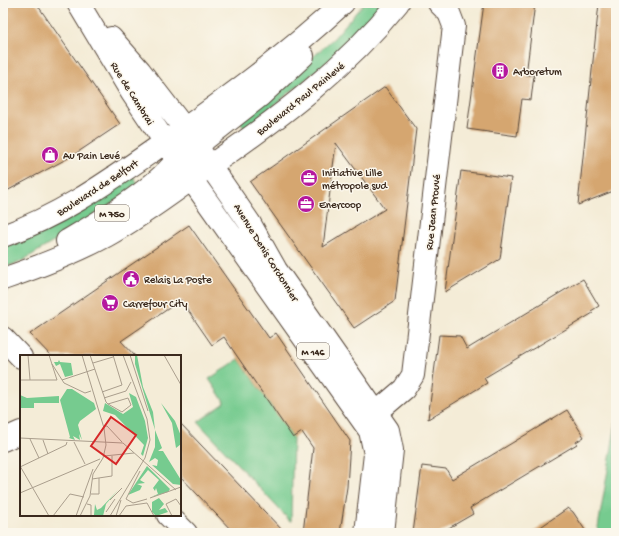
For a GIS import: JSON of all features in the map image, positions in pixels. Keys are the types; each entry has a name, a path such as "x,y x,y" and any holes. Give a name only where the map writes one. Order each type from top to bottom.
{"main road":[{"name":"Rue de Cambrai","path":"79,3 140,71 211,165"},
{"name":"Rue de Cambrai","path":"79,3 132,93 191,180"},
{"path":"184,128 236,91 301,41 343,3"},
{"path":"191,180 198,148 211,133 280,77 339,21 355,3"},
{"name":"Boulevard Paul Painlevé","path":"191,180 290,108 330,75 370,35 398,3"},
{"name":"Rue Jean Prouvé","path":"377,412 404,388 413,375 454,26 449,13 438,3"},
{"name":"M 750","path":"165,142 184,128"},
{"name":"M 750","path":"7,278 104,219 163,177 177,161 184,144 184,128"},
{"name":"Boulevard de Belfort","path":"3,236 62,211 92,194 165,142"},
{"name":"Avenue Denis Cordonnier","path":"211,165 259,236 276,270 377,412 390,435 392,450 383,533"},
{"name":"M 750","path":"7,278 76,251 106,236 191,180"},
{"name":"Avenue Denis Cordonnier","path":"191,180 370,431 375,454 366,533"},
{"path":"3,338 20,356"},
{"path":"3,440 20,432"},
{"path":"169,516 186,533"}],"green space":[{"path":"364,3 385,3 344,48 245,129 239,120 334,38"},
{"path":"133,176 139,185 50,244 20,262 3,268 3,246"},
{"path":"239,359 293,438 291,522 198,422 225,403 209,379"},
{"path":"616,423 616,533 597,533"}],"building":[{"path":"3,3 36,3 120,124 72,156 3,193"},
{"name":"Arboretum","path":"484,3 535,3 526,75 534,75 531,100 522,99 517,136 467,129"},
{"path":"599,3 616,3 616,190 578,205"},
{"path":"385,87 416,129 395,301 354,328 250,182","holes":["336,143 385,209 323,247"]},
{"path":"461,171 511,178 500,259 445,292"},
{"path":"189,225 269,338 276,333 350,441 347,487 340,533 303,533 313,448 302,432 293,438 224,337 212,345 181,300 121,341 134,355 50,355 30,334"},
{"path":"583,279 599,306 591,311 593,313 484,378 487,383 428,419 439,335 460,336 467,349"},
{"path":"567,410 584,437 576,442 577,444 470,508 473,514 440,533 413,533 422,466 446,469 452,479"},
{"path":"181,424 285,533 234,533 181,477"},
{"path":"568,508 573,512 587,533 532,533"}],"place":[{"name":"Arboretum","path":"500,71"},
{"name":"Au Pain Levé","path":"50,155"},
{"name":"Initiative Lille métropole sud","path":"309,178"},
{"name":"Enercoop","path":"306,204"},
{"name":"Relais La Poste","path":"131,279"},
{"name":"Carrefour City","path":"110,303"}]}
